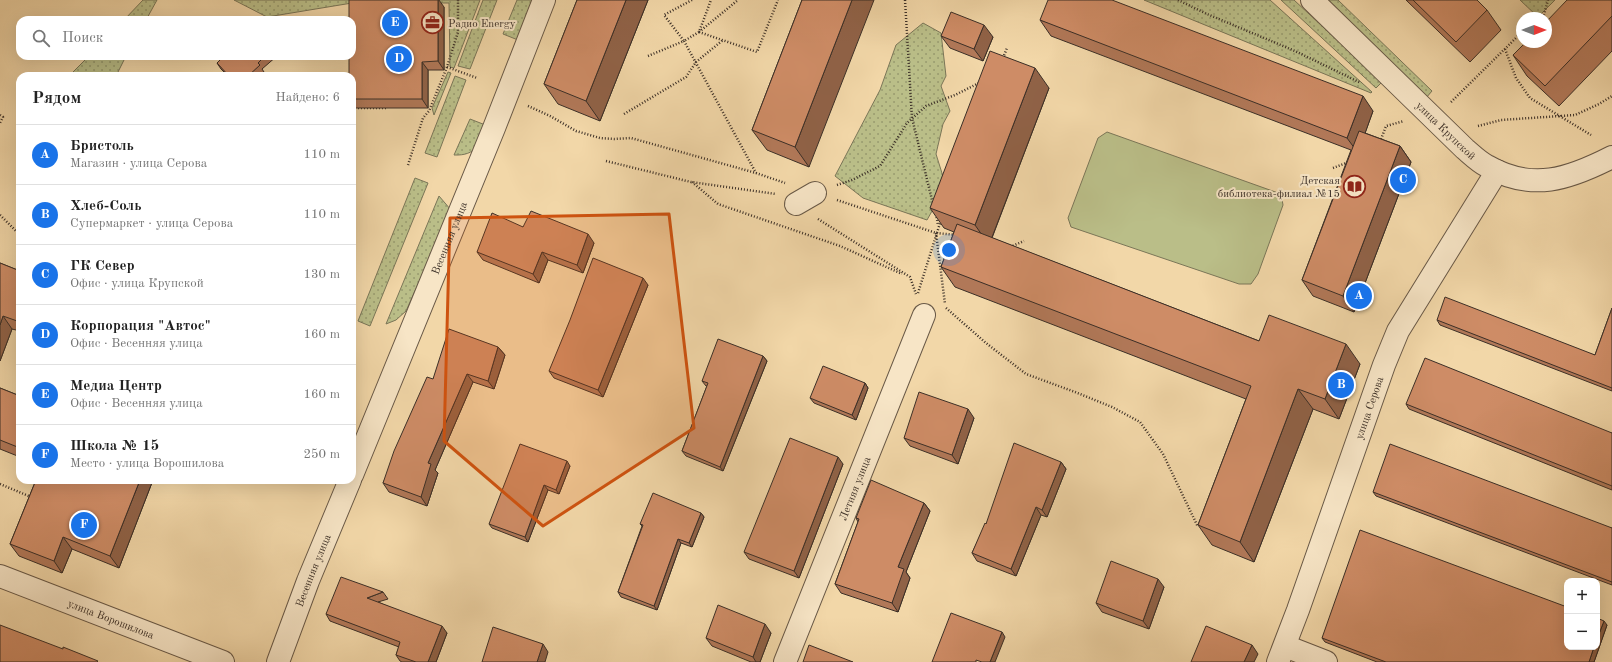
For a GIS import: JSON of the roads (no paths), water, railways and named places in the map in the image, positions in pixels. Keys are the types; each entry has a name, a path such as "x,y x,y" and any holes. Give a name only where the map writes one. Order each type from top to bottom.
{"street":[{"name":"Весенняя улица","path":"356,465 544,0"},
{"name":"улица Крупской","path":"1312,0 1465,149 1485,165 1497,171 1525,180 1556,179 1571,176 1589,169 1612,157"},
{"name":"улица Серова","path":"1282,654 1384,365 1398,330 1497,171"},
{"path":"796,204 815,193"},
{"name":"Летняя улица","path":"785,662 920,306"},
{"name":"Весенняя улица","path":"278,662 308,581 348,484"},
{"name":"улица Ворошилова","path":"0,576 223,662"},
{"path":"1282,654 1326,662"}],"place":[{"name":"Медиа Центр","path":"395,23"},
{"name":"Радио Energy","path":"433,23"},
{"name":"Корпорация \"Автос\"","path":"399,59"},
{"name":"ГК Север","path":"1403,180"},
{"name":"Детская библиотека-филиал №15","path":"1355,186"},
{"name":"Бристоль","path":"1359,296"},
{"name":"Хлеб-Соль","path":"1341,385"},
{"name":"Школа № 15","path":"84,525"}]}
